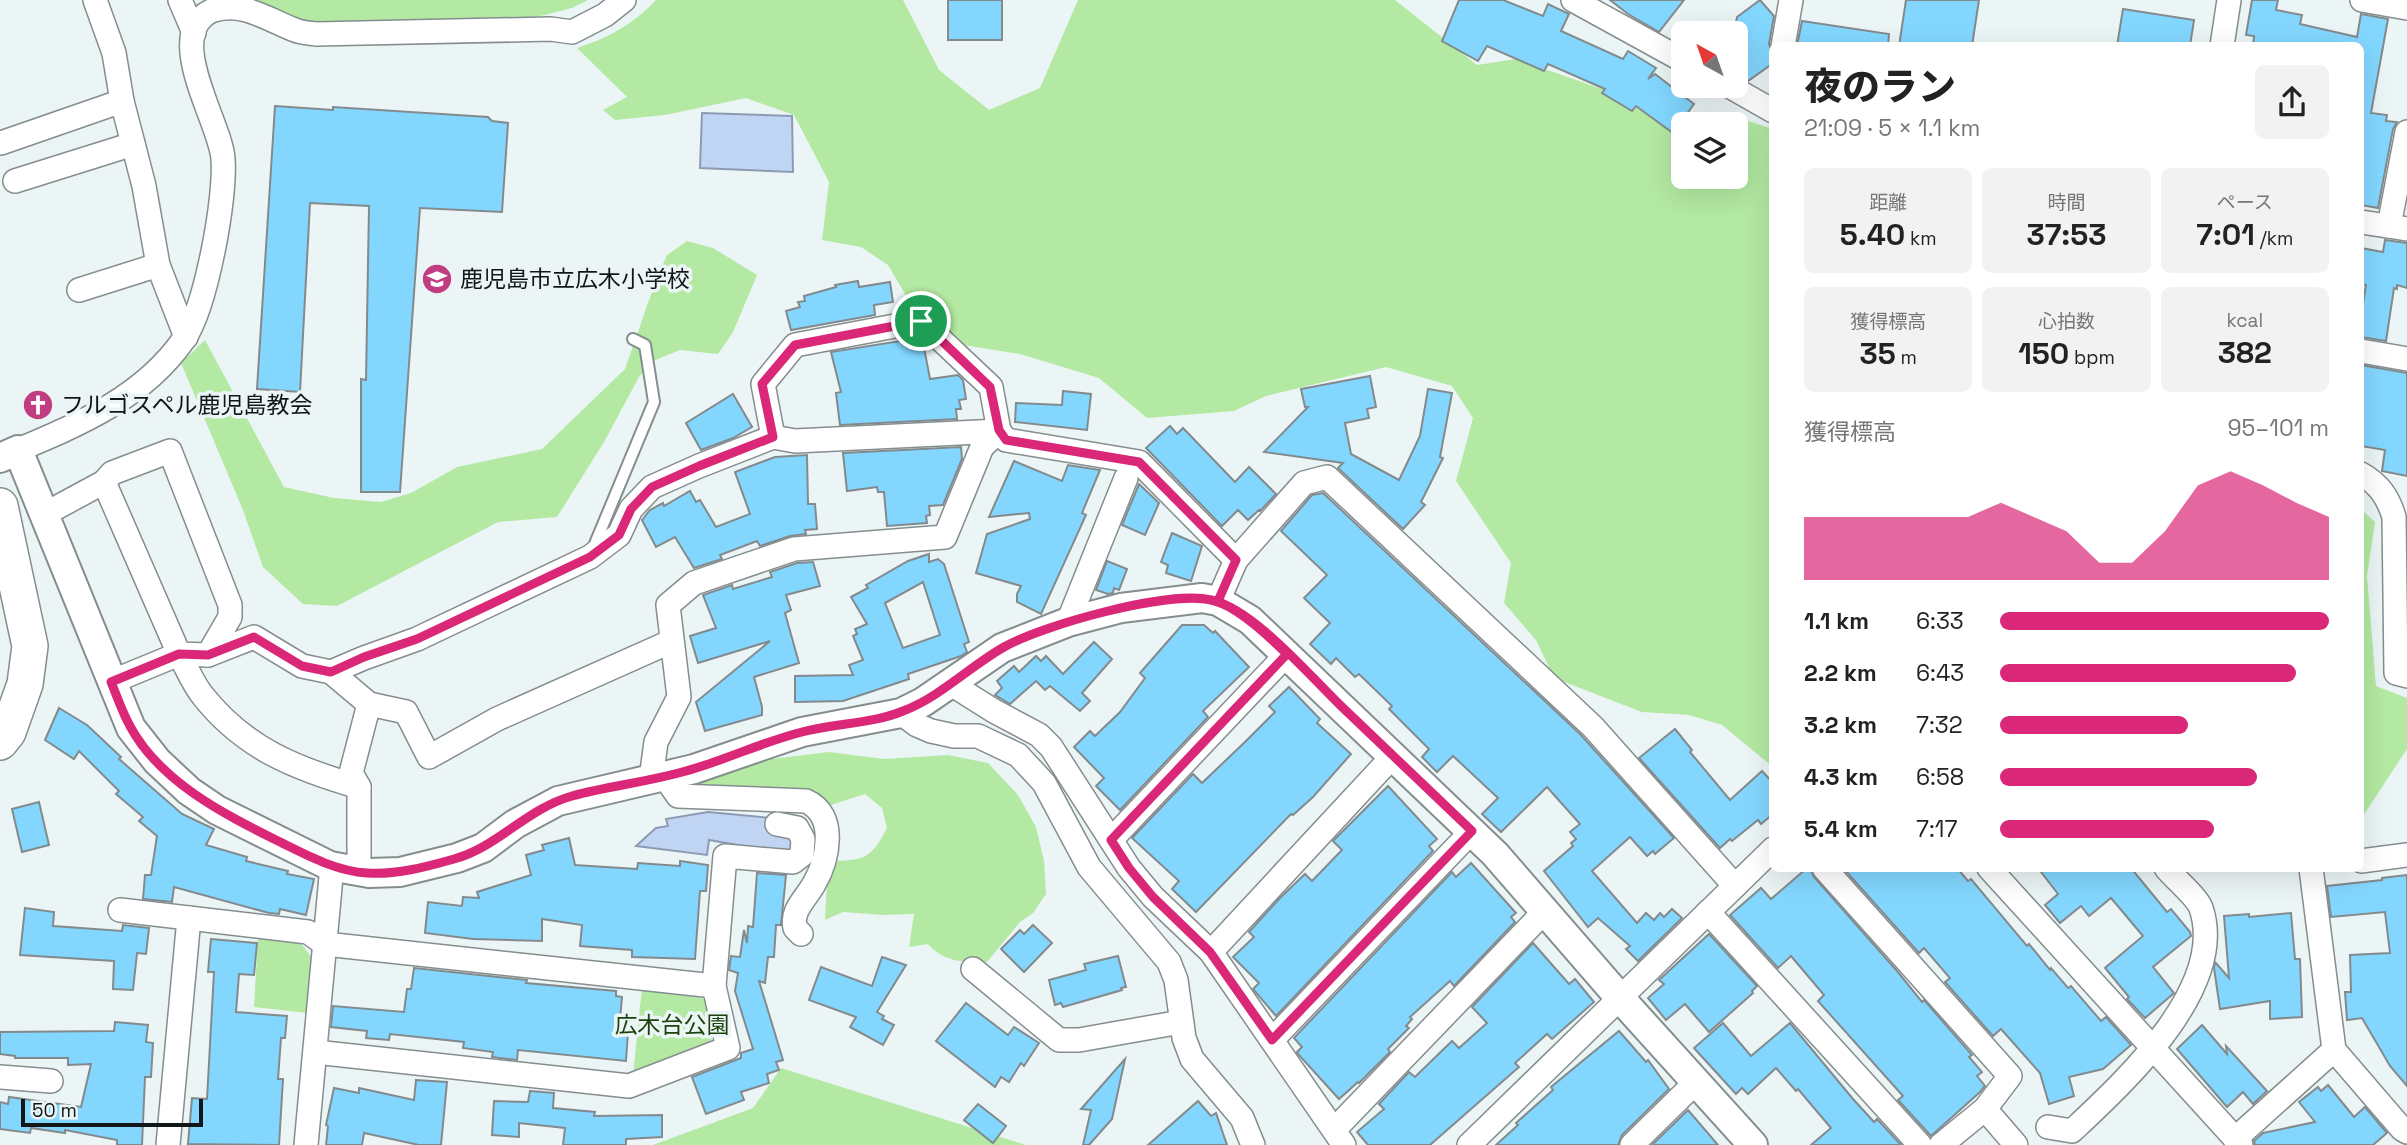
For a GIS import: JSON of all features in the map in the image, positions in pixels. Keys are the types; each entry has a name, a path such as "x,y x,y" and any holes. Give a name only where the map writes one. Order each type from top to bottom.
{"main road":[{"path":"0,506 30,646 25,684 8,732 0,742"}],"street":[{"path":"95,0 114,53 122,101 144,187 158,265 186,337"},
{"path":"180,0 194,33"},
{"path":"624,0 605,15 572,32 551,29 316,34 298,32 260,12 223,6 208,12 199,22 190,49 223,156 223,199 208,270 186,337 139,388 91,416 9,454 43,515 131,729 157,761 189,791 227,815 332,866 359,872 400,872 457,859 483,848 516,824 558,801 694,769 802,732 901,712 951,684 1002,648 1068,622 1121,608 1179,599 1202,598 1218,601 1250,620 1472,831 1753,1145"},
{"path":"1573,0 1671,54"},
{"path":"1784,42 1791,0"},
{"path":"2223,42 2229,0"},
{"path":"2362,0 2407,8"},
{"path":"1748,96 1769,106"},
{"path":"1,143 122,101"},
{"path":"2364,222 2398,228 2407,132"},
{"path":"15,181 133,144"},
{"path":"79,290 158,265"},
{"path":"773,437 762,384 795,345 921,321 990,387 999,430 1006,440 1139,462 1236,560"},
{"path":"2364,352 2407,359"},
{"path":"331,672 364,657 417,639 590,557 619,535 631,509 652,487 773,437 794,441 999,430"},
{"path":"801,934 795,928 794,914 814,885 822,866 827,825 815,805 806,802 678,796 658,777 656,742 679,697 668,605 694,583 794,549 945,537 982,447 999,430"},
{"path":"43,515 104,482 112,473 170,451 230,605 230,617 208,655"},
{"path":"2364,476 2403,507 2396,673 2407,676"},
{"path":"1218,601 1236,560 1304,483 1327,477 1593,727 1735,886"},
{"path":"1068,622 1126,478"},
{"path":"104,482 179,654 202,696 239,733 273,756 314,774 359,787"},
{"path":"111,682 179,654 208,655 254,637 302,666 331,672 369,704 406,712 429,758 497,719 671,641"},
{"path":"1111,840 1287,654"},
{"path":"951,684 1039,735 1051,747 1129,868 1153,897 1210,952 1339,1138 1545,911"},
{"path":"359,872 359,787 351,773 369,704"},
{"path":"901,712 917,725 954,736 978,736 1018,755 1044,783 1089,867 1169,962 1176,980 1181,1022 1192,1059 1242,1118 1253,1145"},
{"path":"1210,952 1394,757"},
{"path":"315,1052 629,1086 728,1048 714,986 725,856 793,862 802,855 803,839 797,828 776,824"},
{"path":"1272,1040 1472,831"},
{"path":"1469,1145 1769,853"},
{"path":"2364,861 2407,855"},
{"path":"306,1145 332,866"},
{"path":"1828,872 2010,1076 1985,1109 1941,1145"},
{"path":"1993,872 2238,1142 2334,1050"},
{"path":"2048,1127 2073,1131 2154,1048 2178,1016 2196,977 2205,941 2201,906 2170,872"},
{"path":"2312,872 2334,1050 2407,1132"},
{"path":"120,910 308,932 325,944 714,986"},
{"path":"1708,912 1920,1145"},
{"path":"167,1145 190,918"},
{"path":"973,969 1059,1040 1079,1040 1181,1022"},
{"path":"0,1077 51,1081"},
{"path":"1632,1145 1696,1082"},
{"path":"1985,1109 2016,1145"}],"lane":[{"path":"590,557 654,402 645,345 633,339"}],"green space":[{"path":"244,0 588,0 572,8 525,20 305,28"},
{"path":"656,0 903,0 939,70 989,110 1040,88 1078,0 1395,0 1477,65 1516,59 1602,89 1671,122 1671,189 1748,189 1748,121 1769,128 1769,764 1722,725 1689,715 1642,712 1554,678 1536,640 1504,603 1511,563 1456,481 1473,418 1452,386 1386,367 1266,396 1234,411 1147,418 1099,378 1020,354 932,340 888,265 861,247 822,240 829,182 794,115 746,98 665,115 615,120 603,110 627,97 577,48 620,29"},
{"path":"687,241 713,248 757,275 733,332 718,354 680,350 653,361 639,377 604,442 557,517 498,522 337,606 303,604 263,567 243,510 181,363 205,340 284,487 334,498 381,502 411,493 457,467 542,449 625,369 667,255"},
{"path":"2364,512 2375,522 2367,576 2376,686 2407,698 2407,749 2364,814"},
{"path":"829,752 885,759 948,755 988,763 1018,795 1036,827 1044,861 1046,894 1033,913 1020,922 987,962 947,958 928,944 909,947 914,914 843,912 825,920 828,861 858,859 870,853 887,828 882,808 865,794 831,805 814,797 682,788 771,759"},
{"path":"258,938 299,941 312,958 307,1013 254,1007"},
{"name":"広木台公園","path":"642,988 692,994 705,1000 714,1033 709,1045 633,1075"},
{"path":"781,1068 1026,1145 653,1145 753,1108"}],"water":[{"path":"702,113 792,116 793,172 700,168"},
{"path":"708,812 771,818 796,839 794,855 709,840 707,855 636,846 656,828 668,826 666,819"}],"building":[{"path":"948,0 1002,0 1002,40 948,40"},
{"path":"1459,0 1503,0 1543,16 1548,4 1569,14 1561,31 1623,59 1628,51 1656,68 1648,79 1655,74 1671,86 1671,98 1686,98 1694,104 1688,112 1671,112 1671,132 1636,106 1632,111 1602,93 1605,89 1548,64 1544,71 1487,46 1478,61 1442,41"},
{"path":"1610,0 1684,0 1659,32"},
{"path":"1760,0 1774,16 1769,42 1769,66 1748,81 1748,21 1736,21 1737,17"},
{"path":"1906,0 1979,0 1973,42 1900,42"},
{"path":"2252,0 2278,0 2276,10 2302,15 2300,24 2357,37 2361,14 2388,19 2371,113 2387,115 2386,121 2397,122 2393,129 2378,208 2364,206 2364,42 2253,42 2254,36 2246,35"},
{"path":"2123,9 2194,20 2191,42 2118,42"},
{"path":"1802,21 1889,34 1888,42 1798,42"},
{"path":"275,106 488,117 492,121 508,123 502,212 420,208 400,492 361,492 361,379 366,380 369,206 310,203 300,392 257,389"},
{"path":"2385,240 2407,243 2407,288 2397,285 2397,289 2394,288 2386,341 2364,337 2364,249 2383,252"},
{"path":"858,281 859,287 890,282 893,302 874,305 875,315 791,330 786,311 800,307 798,302 805,301 804,296 836,287 835,285"},
{"path":"919,338 923,342 930,379 958,375 963,380 966,399 959,400 961,409 956,409 957,419 840,425 836,393 841,392 831,352"},
{"path":"2364,366 2407,373 2407,476 2382,471 2385,450 2364,446"},
{"path":"1370,376 1376,407 1367,409 1369,418 1345,423 1351,454 1399,480 1420,436 1428,389 1452,393 1440,457 1443,458 1421,502 1425,505 1403,529 1338,468 1343,463 1264,452 1308,407 1305,407 1301,389"},
{"path":"1063,391 1091,394 1087,430 1015,422 1016,403 1062,405"},
{"path":"733,394 752,427 733,438 701,450 686,423"},
{"path":"1170,426 1177,434 1183,428 1235,482 1249,467 1276,494 1248,520 1238,510 1222,526 1146,448"},
{"path":"961,447 962,459 943,505 929,506 927,523 887,526 884,492 878,492 877,487 847,491 843,453"},
{"path":"807,455 808,504 815,504 817,529 805,530 806,534 790,536 760,546 757,541 720,555 722,559 694,568 675,537 656,547 642,520 650,510 663,503 664,506 690,491 696,502 700,500 716,527 750,514 735,472 775,457"},
{"path":"1014,461 1062,481 1068,465 1100,470 1082,513 1086,515 1041,614 1017,602 1021,586 976,573 987,534 1030,519 1029,513 989,517"},
{"path":"1139,484 1159,503 1145,535 1122,525"},
{"path":"1323,493 1580,734 1674,838 1655,854 1653,851 1647,856 1630,837 1592,871 1637,923 1646,913 1654,920 1660,913 1664,917 1672,909 1682,918 1638,961 1626,949 1630,946 1598,918 1588,927 1544,871 1573,846 1571,843 1576,839 1570,832 1580,824 1547,787 1501,832 1482,814 1498,798 1453,756 1437,772 1422,757 1429,749 1389,709 1392,706 1359,674 1355,677 1336,658 1331,664 1310,644 1330,623 1304,598 1327,575 1281,531 1312,495"},
{"path":"1172,533 1202,546 1191,581 1166,573 1168,565 1161,562"},
{"path":"929,554 929,562 938,559 944,564 969,642 964,644 967,652 908,674 909,679 843,701 795,702 795,676 853,675 849,665 863,660 853,636 857,634 855,629 867,624 851,597 868,588 866,585 908,561","holes":["923,582 940,635 903,648 885,603"]},
{"path":"1107,561 1127,569 1119,590 1114,588 1113,593 1108,594 1096,590"},
{"path":"813,562 820,586 786,595 791,610 785,613 799,663 754,677 762,715 705,731 696,702 770,641 698,663 690,636 716,628 703,595 732,585 733,589 772,577 770,572 797,563"},
{"path":"1182,625 1204,625 1213,633 1215,631 1249,667 1203,711 1208,717 1120,810 1096,786 1104,778 1074,747 1090,731 1095,736 1120,712 1145,678 1140,673"},
{"path":"1094,642 1112,659 1082,693 1090,701 1080,711 1050,686 1045,690 1036,681 1010,704 995,695 1002,688 997,681 1014,666 1019,672 1036,656 1041,661 1046,656 1063,674"},
{"path":"1289,687 1320,719 1317,723 1351,754 1313,797 1291,814 1196,912 1172,889 1179,881 1132,838 1193,774 1202,783 1246,741 1275,712 1269,706"},
{"path":"59,708 87,725 121,757 119,759 182,814 214,829 206,845 247,857 246,861 288,871 287,874 314,879 306,915 280,909 279,914 269,913 174,887 172,902 143,899 145,875 151,875 157,836 139,821 143,817 116,794 119,791 79,751 74,759 45,740"},
{"path":"1675,729 1692,750 1690,752 1730,800 1762,771 1769,779 1769,817 1761,824 1758,820 1720,848 1639,758"},
{"path":"1388,786 1437,839 1429,846 1433,851 1276,1016 1253,989 1259,983 1233,957 1254,937 1249,932 1279,899 1305,874 1312,881 1342,850 1333,841"},
{"path":"39,802 49,845 22,852 12,809"},
{"path":"569,838 575,865 637,869 638,863 680,866 680,861 708,865 706,891 700,891 695,959 632,957 632,950 580,946 582,925 542,919 542,941 473,939 425,933 428,902 462,906 463,897 479,898 477,892 531,875 526,855 544,850 542,845"},
{"path":"1471,863 1516,913 1511,917 1515,922 1454,986 1450,981 1410,1017 1412,1019 1406,1026 1409,1028 1388,1049 1390,1052 1339,1099 1298,1054 1302,1047 1294,1038 1452,872 1456,877"},
{"path":"1802,872 1812,872 1922,1002 1924,1000 1972,1055 1969,1057 1982,1072 1977,1076 1985,1086 1931,1136 1898,1100 1903,1096 1818,1001 1824,995 1791,956 1778,968 1730,915 1761,888 1771,899"},
{"path":"1847,872 1960,872 1968,881 1971,879 2050,970 2051,968 2068,988 2071,986 2101,1021 2106,1017 2131,1045 2103,1069 2069,1077 2074,1096 2049,1104 2040,1073 2001,1029 1993,1036 1945,982 1950,978 1924,948 1919,953"},
{"path":"2041,872 2134,872 2167,912 2171,909 2190,932 2191,936 2153,967 2174,993 2145,1018 2127,999 2129,997 2105,968 2143,936 2111,898 2089,916 2081,906 2060,923 2045,905 2058,894"},
{"path":"757,873 786,875 781,925 776,925 774,957 768,957 765,983 759,981 783,1060 776,1062 779,1070 767,1074 769,1083 741,1092 744,1100 706,1114 692,1077 741,1058 741,1053 753,1049 735,991 738,973 729,970 731,956 740,957 744,930 747,943 748,926 753,927"},
{"path":"2407,875 2407,1086 2390,1066 2362,1018 2347,1020 2345,992 2351,992 2350,955 2390,953 2385,912 2331,917 2327,886"},
{"path":"25,908 54,912 53,926 122,931 123,925 149,928 146,954 137,953 133,990 113,989 114,961 20,955"},
{"path":"2291,913 2295,959 2300,959 2302,1017 2270,1019 2270,1001 2220,1009 2214,968 2215,962 2229,978 2224,916 2249,914 2249,917"},
{"path":"1033,925 1052,943 1024,972 1001,949 1020,930 1024,934"},
{"path":"1709,934 1757,986 1753,993 1709,1032 1685,1004 1666,1020 1648,998 1664,984 1659,980"},
{"path":"211,939 257,943 254,975 239,974 236,1012 287,1016 285,1038 281,1038 278,1079 283,1079 279,1145 188,1144 192,1098 207,1099 214,972 208,972"},
{"path":"1533,943 1569,984 1575,979 1594,1002 1552,1039 1547,1034 1515,1063 1519,1067 1430,1145 1368,1145 1357,1132 1384,1109 1379,1104 1409,1072 1415,1077 1452,1041 1459,1048 1487,1023 1472,1007"},
{"path":"1118,956 1126,987 1063,1007 1061,1003 1055,1005 1049,980 1086,970 1084,964"},
{"path":"882,957 906,965 877,1012 884,1016 882,1019 894,1025 883,1045 850,1027 856,1017 809,1000 821,967 872,986"},
{"path":"414,968 527,980 526,983 616,991 616,996 622,997 619,1031 628,1032 626,1061 518,1050 517,1060 492,1057 493,1052 463,1048 464,1042 390,1034 389,1040 366,1038 367,1031 331,1027 333,1006 404,1012 407,989 411,989"},
{"path":"966,1003 1008,1035 1014,1027 1039,1043 1024,1066 1021,1063 1009,1082 1001,1077 995,1087 936,1041"},
{"path":"115,1022 148,1025 146,1042 153,1043 151,1077 145,1077 142,1145 117,1145 117,1140 65,1130 65,1133 31,1128 30,1133 0,1129 0,1102 8,1104 9,1097 81,1107 91,1064 68,1065 68,1058 15,1058 0,1054 0,1032 114,1031"},
{"path":"1723,1023 1751,1056 1790,1023 1853,1099 1874,1122 1877,1119 1901,1145 1811,1145 1831,1128 1776,1068 1748,1094 1742,1088 1736,1094 1694,1048"},
{"path":"2202,1025 2227,1054 2226,1046 2267,1091 2253,1104 2243,1092 2227,1107 2177,1049"},
{"path":"1619,1031 1646,1062 1648,1060 1669,1089 1622,1135 1618,1145 1496,1145 1553,1090 1551,1087"},
{"path":"1125,1059 1112,1119 1089,1145 1083,1145 1091,1110 1081,1109"},
{"path":"416,1080 447,1082 441,1145 419,1145 364,1133 362,1145 326,1145 326,1125 334,1088 359,1093 359,1088 414,1100"},
{"path":"2328,1085 2354,1117 2365,1107 2387,1133 2373,1145 2255,1145 2254,1141 2263,1133 2315,1122 2299,1102 2318,1087 2321,1091"},
{"path":"530,1091 554,1093 553,1108 595,1112 594,1116 662,1115 662,1137 626,1139 626,1145 563,1145 565,1128 519,1123 519,1137 492,1135 494,1101 528,1102"},
{"path":"1198,1101 1211,1116 1216,1113 1227,1145 1148,1145"},
{"path":"978,1104 1006,1126 993,1143 964,1120"},
{"path":"1688,1110 1718,1145 1652,1145"}],"place":[{"name":"鹿児島市立広木小学校","path":"437,279"},
{"name":"フルゴスペル鹿児島教会","path":"38,405"}],"route":[{"path":"921,321 795,345 762,384 773,437 652,487 631,509 619,535 590,557 417,639 364,657 331,672 302,666 254,637 208,655 179,654 111,682 131,729 157,761 189,791 217,810 330,866 369,873 400,872 457,859 483,848 516,824 558,801 694,769 802,732 901,712 923,702 1002,648 1068,622 1121,608 1179,599 1202,598 1218,601 1250,620 1287,654 1472,831 1272,1040 1210,952 1153,897 1129,868 1111,840 1287,654 1271,639 1250,620 1226,605 1218,601 1236,560 1139,462 1006,440 999,430 990,387 921,321"}]}
